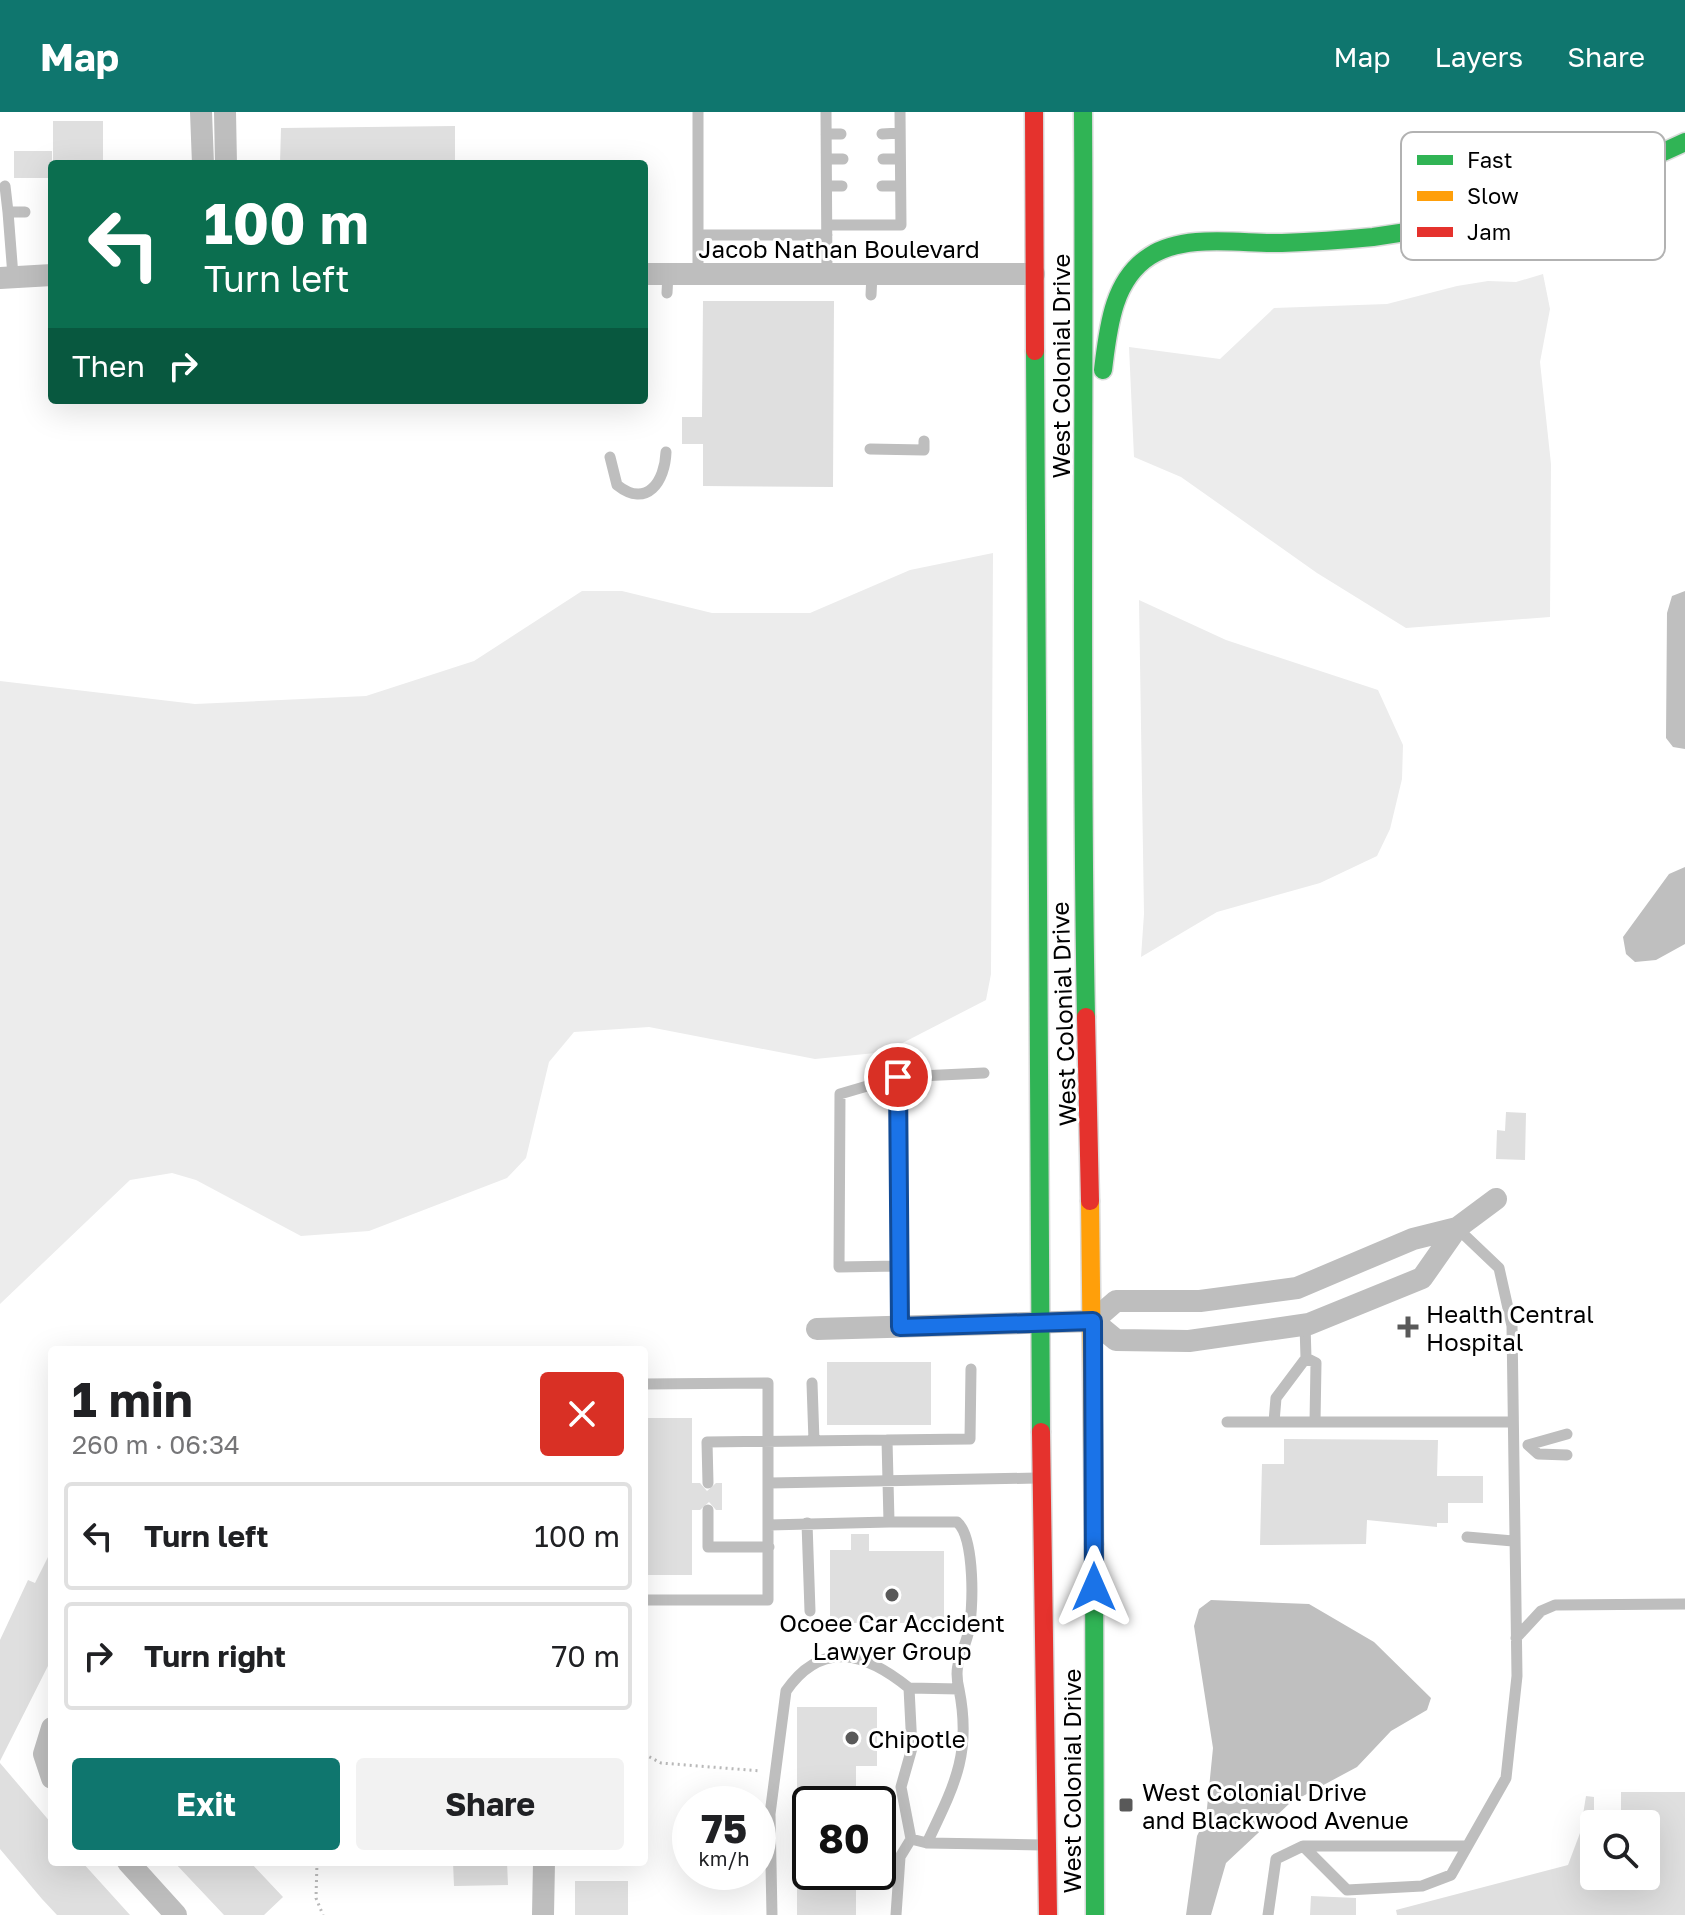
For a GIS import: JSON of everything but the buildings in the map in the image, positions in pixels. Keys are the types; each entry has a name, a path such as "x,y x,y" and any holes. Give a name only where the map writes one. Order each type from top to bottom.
{"highway":[{"name":"West Colonial Drive","path":"1034,112 1041,1478 1048,1915"},
{"name":"West Colonial Drive","path":"1083,112 1085,491 1081,785 1093,1321 1095,1915"},
{"path":"1665,151 1685,142"},
{"path":"1085,491 1113,307 1131,273 1151,256 1184,246 1334,241 1401,231"}],"street":[{"path":"201,112 203,160"},
{"path":"225,112 226,160"},
{"name":"Jacob Nathan Boulevard","path":"648,276 668,284 698,274 827,274 871,284 1034,274"},
{"path":"6,277 48,275"},
{"path":"1093,1321 1116,1340 1161,1341 1189,1341 1305,1325 1422,1278 1457,1228 1496,1199"},
{"path":"817,1329 1093,1321 1116,1301 1200,1301 1297,1288 1413,1239 1457,1228"},
{"path":"48,1741 44,1754 48,1766"},
{"path":"132,1866 176,1915"},
{"path":"543,1915 544,1866"}],"lane":[{"path":"698,112 698,274"},
{"path":"826,112 827,274"},
{"path":"698,235 901,225 900,112"},
{"path":"882,134 900,133"},
{"path":"826,134 841,134"},
{"path":"827,159 843,159"},
{"path":"883,159 900,159"},
{"path":"5,186 8,212 6,277"},
{"path":"827,186 842,186"},
{"path":"882,186 900,186"},
{"path":"8,212 25,212"},
{"path":"870,449 924,450 924,441"},
{"path":"610,457 617,485 624,491 642,494 654,489 662,480 666,452"},
{"path":"899,1266 839,1267 840,1094 898,1077 984,1073"},
{"path":"898,1077 900,1327"},
{"path":"1303,1846 1347,1890 1422,1886 1451,1875 1506,1778 1517,1676 1512,1326 1499,1268 1457,1228"},
{"path":"1274,1422 1276,1398 1306,1358 1305,1325"},
{"path":"1306,1358 1316,1363 1315,1422"},
{"path":"708,1483 707,1442 970,1439 971,1369"},
{"path":"648,1384 768,1383 770,1483 768,1600 648,1600"},
{"path":"812,1383 814,1441"},
{"path":"1227,1422 1512,1422"},
{"path":"1512,1442 1528,1445 1567,1434"},
{"path":"887,1440 889,1522"},
{"path":"1528,1445 1538,1454 1567,1455"},
{"path":"770,1483 1041,1478"},
{"path":"708,1510 708,1547 769,1547"},
{"path":"769,1525 957,1522 970,1541 969,1631 955,1670 964,1715 962,1764 927,1843"},
{"path":"807,1523 810,1611"},
{"path":"1467,1537 1513,1541"},
{"path":"1516,1638 1541,1611 1555,1605 1685,1604"},
{"path":"772,1915 770,1814 786,1691 794,1679 817,1662 845,1655 874,1663 909,1688 959,1689"},
{"path":"896,1915 895,1887 900,1857 911,1839 901,1787 912,1748 909,1688"},
{"path":"911,1839 927,1843 1046,1845"},
{"path":"1268,1915 1276,1859 1303,1846 1467,1846"}],"path":[{"path":"648,1756 661,1763 775,1772"},
{"path":"317,1866 316,1898 323,1915"}],"shaded area":[{"path":"1543,274 1550,309 1540,362 1551,464 1550,617 1406,628 1317,573 1181,477 1134,457 1129,347 1220,359 1274,308 1387,304 1457,286 1488,281 1516,282"},
{"path":"993,553 991,974 986,1000 885,1052 815,1059 649,1027 574,1032 549,1062 526,1158 507,1178 369,1231 301,1236 196,1180 172,1173 130,1180 0,1304 0,681 195,704 366,696 474,661 582,591 622,591 712,613 810,613 910,570"},
{"path":"1685,591 1685,749 1673,747 1666,738 1667,613 1672,596"},
{"path":"1139,600 1226,640 1378,690 1403,745 1402,779 1390,829 1377,856 1320,883 1217,912 1141,957 1144,914"},
{"path":"1685,867 1685,944 1656,960 1635,962 1626,954 1623,937 1669,874"},
{"path":"1211,1600 1309,1604 1374,1642 1431,1698 1427,1710 1391,1731 1357,1767 1290,1803 1226,1863 1211,1915 1186,1915 1197,1836 1206,1818 1213,1748 1194,1626 1199,1609"}],"traffic: fast":[{"path":"1083,112 1086,1017"},
{"path":"1665,151 1685,142"},
{"path":"1103,370 1114,307 1127,278 1137,266 1164,249 1197,242 1282,243 1401,233"},
{"path":"1035,351 1041,1432"},
{"path":"1094,1544 1095,1915"}],"traffic: slow":[{"path":"1090,1201 1094,1544"}],"traffic: jam":[{"path":"1034,112 1035,351"},
{"path":"1086,1017 1090,1201"},
{"path":"1041,1432 1048,1915"}],"place":[{"name":"Health Central Hospital","path":"1408,1327"},
{"name":"Ocoee Car Accident Lawyer Group","path":"892,1595"},
{"name":"Chipotle","path":"852,1738"},
{"name":"West Colonial Drive and Blackwood Avenue","path":"1126,1805"}],"route":[{"path":"898,1077 900,1327 1093,1321 1094,1587"}]}
